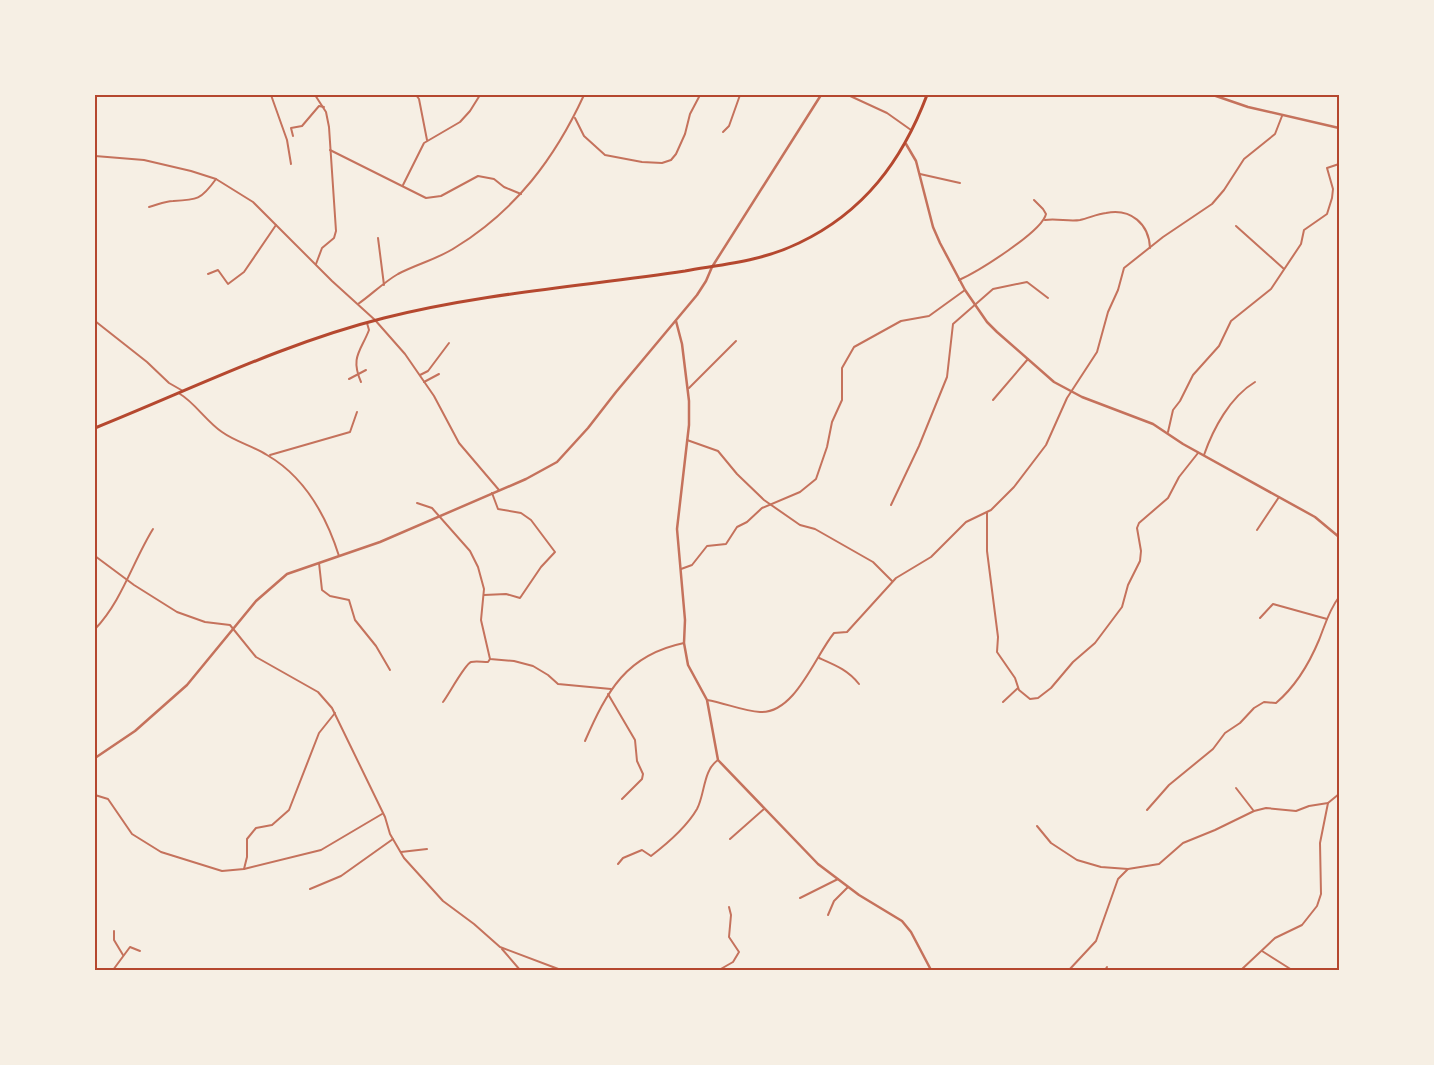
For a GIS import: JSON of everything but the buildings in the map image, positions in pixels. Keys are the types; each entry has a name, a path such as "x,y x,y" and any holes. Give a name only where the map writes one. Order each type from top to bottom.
{"main road":[{"path":"95,428 309,340 375,320 479,298 636,279 763,257 817,234 847,212 871,190 906,144 927,95"}],"street":[{"path":"271,95 287,140 290,164"},
{"path":"315,95 324,107 330,127 336,231 334,238 322,248 316,264"},
{"path":"416,95 419,99 427,140"},
{"path":"403,185 418,152 427,140 460,122 480,95"},
{"path":"358,304 398,274 428,263 457,247 492,220 521,194 544,167 575,118 584,95"},
{"path":"575,118 584,136 605,155 642,162 662,162 671,160 676,154 685,134 690,114 700,95"},
{"path":"723,132 729,126 740,95"},
{"path":"95,758 135,731 187,685 256,601 276,582 295,570 380,542 499,490 548,468 565,454 702,288 712,267 822,95"},
{"path":"848,95 892,115 912,131"},
{"path":"1213,95 1282,116 1339,128"},
{"path":"293,136 291,128 302,126 319,106 324,107"},
{"path":"707,700 755,712 767,712 777,709 789,698 819,658 834,633 849,631 892,581 909,568 931,557 966,522 987,513 1014,487 1046,445 1063,406 1097,352 1108,312 1118,290 1124,268 1212,204 1224,190 1244,159 1276,134 1282,116"},
{"path":"906,144 920,174 933,227 959,280 986,322 1054,382 1072,392 1139,418 1168,432 1198,452 1315,518 1339,537"},
{"path":"330,150 403,185 420,196 432,198 446,193 478,176 494,179 504,187 521,194"},
{"path":"95,156 144,160 216,179 253,202 375,320 413,363 462,448 499,490"},
{"path":"1168,432 1173,410 1196,371 1219,346 1232,321 1246,307 1265,295 1301,244 1306,227 1327,214 1333,189 1327,168 1332,164 1339,164"},
{"path":"920,174 960,183"},
{"path":"149,207 171,201 194,200 202,196 216,179"},
{"path":"959,280 986,266 1030,234 1044,220 1045,212 1034,200"},
{"path":"1044,220 1078,220 1108,212 1128,214 1146,227 1150,238 1150,248"},
{"path":"208,274 218,270 228,284 256,257 276,225"},
{"path":"1236,226 1284,270"},
{"path":"378,238 384,285"},
{"path":"891,505 919,446 947,377 953,324 994,289 1028,282 1048,298"},
{"path":"680,569 694,563 707,546 726,544 737,527 770,504 800,492 816,479 827,447 832,422 842,400 842,368 849,351 874,334 901,321 929,316 965,290"},
{"path":"95,321 147,362 169,383 184,392"},
{"path":"676,321 682,344 688,388 689,414 677,529 685,620 684,643 688,665 707,700 718,760 818,864 848,887 906,925 931,970"},
{"path":"361,382 358,375 357,353 369,330 367,323"},
{"path":"688,388 736,341"},
{"path":"420,375 428,371 448,342"},
{"path":"992,400 1028,358"},
{"path":"349,379 366,370"},
{"path":"424,382 438,374"},
{"path":"1204,455 1220,421 1246,387 1255,382"},
{"path":"180,394 224,434 269,456 288,469 304,487 328,525 339,556"},
{"path":"269,456 350,432 357,412"},
{"path":"687,440 718,451 737,474 770,504 800,525 815,529 873,562 892,581"},
{"path":"987,513 987,550 998,637 997,652 1015,678 1018,688 1030,699 1042,696 1055,684 1073,662 1090,648 1122,607 1128,585 1140,561 1141,551 1137,528 1139,522 1168,498 1179,477 1198,452"},
{"path":"484,595 506,594 520,598 541,567 555,552 531,520 521,513 498,509 492,493"},
{"path":"1257,530 1279,497"},
{"path":"417,503 432,508 472,555 482,579 484,595 481,620 490,659"},
{"path":"95,629 127,580 142,546 153,529"},
{"path":"95,556 127,580 177,612 211,623 228,624 256,657 318,692 335,712 359,768 401,852 443,901 474,924 500,947 520,970"},
{"path":"319,563 322,590 330,596 349,600 355,620 376,646 390,670"},
{"path":"1147,810 1169,785 1213,749 1225,733 1240,723 1254,708 1264,702 1273,704 1278,701 1303,672 1339,597"},
{"path":"1260,618 1273,604 1328,619"},
{"path":"584,741 611,688 641,660 663,649 684,643"},
{"path":"819,658 846,671 859,684"},
{"path":"443,702 455,686 466,665 471,662 488,662 490,659 514,661 533,666 558,684 611,688"},
{"path":"1003,702 1018,688"},
{"path":"608,694 635,740 637,762 643,774 642,779 622,799"},
{"path":"244,869 247,858 247,839 256,828 272,826 289,810 319,733 335,712"},
{"path":"618,864 623,858 642,850 651,856 676,835 696,811 704,792 709,769 718,760"},
{"path":"1236,788 1254,811"},
{"path":"1037,826 1051,843 1077,860 1101,868 1128,869 1159,864 1183,843 1216,830 1254,811 1266,808 1296,811 1328,802 1339,794"},
{"path":"95,795 108,799 132,834 161,852 222,871 244,869 321,850 360,829 383,813"},
{"path":"1241,970 1275,938 1302,925 1317,906 1321,894 1320,843 1328,802"},
{"path":"730,839 764,809"},
{"path":"310,889 341,876 393,839"},
{"path":"401,852 427,849"},
{"path":"1069,970 1096,941 1118,879 1128,869"},
{"path":"800,898 838,879"},
{"path":"828,915 834,901 848,887"},
{"path":"719,970 733,962 739,952 730,937 729,907"},
{"path":"114,931 114,940 123,956"},
{"path":"113,970 130,947 140,951"},
{"path":"500,947 562,970"},
{"path":"508,950 510,958"},
{"path":"1262,950 1292,970"}]}
